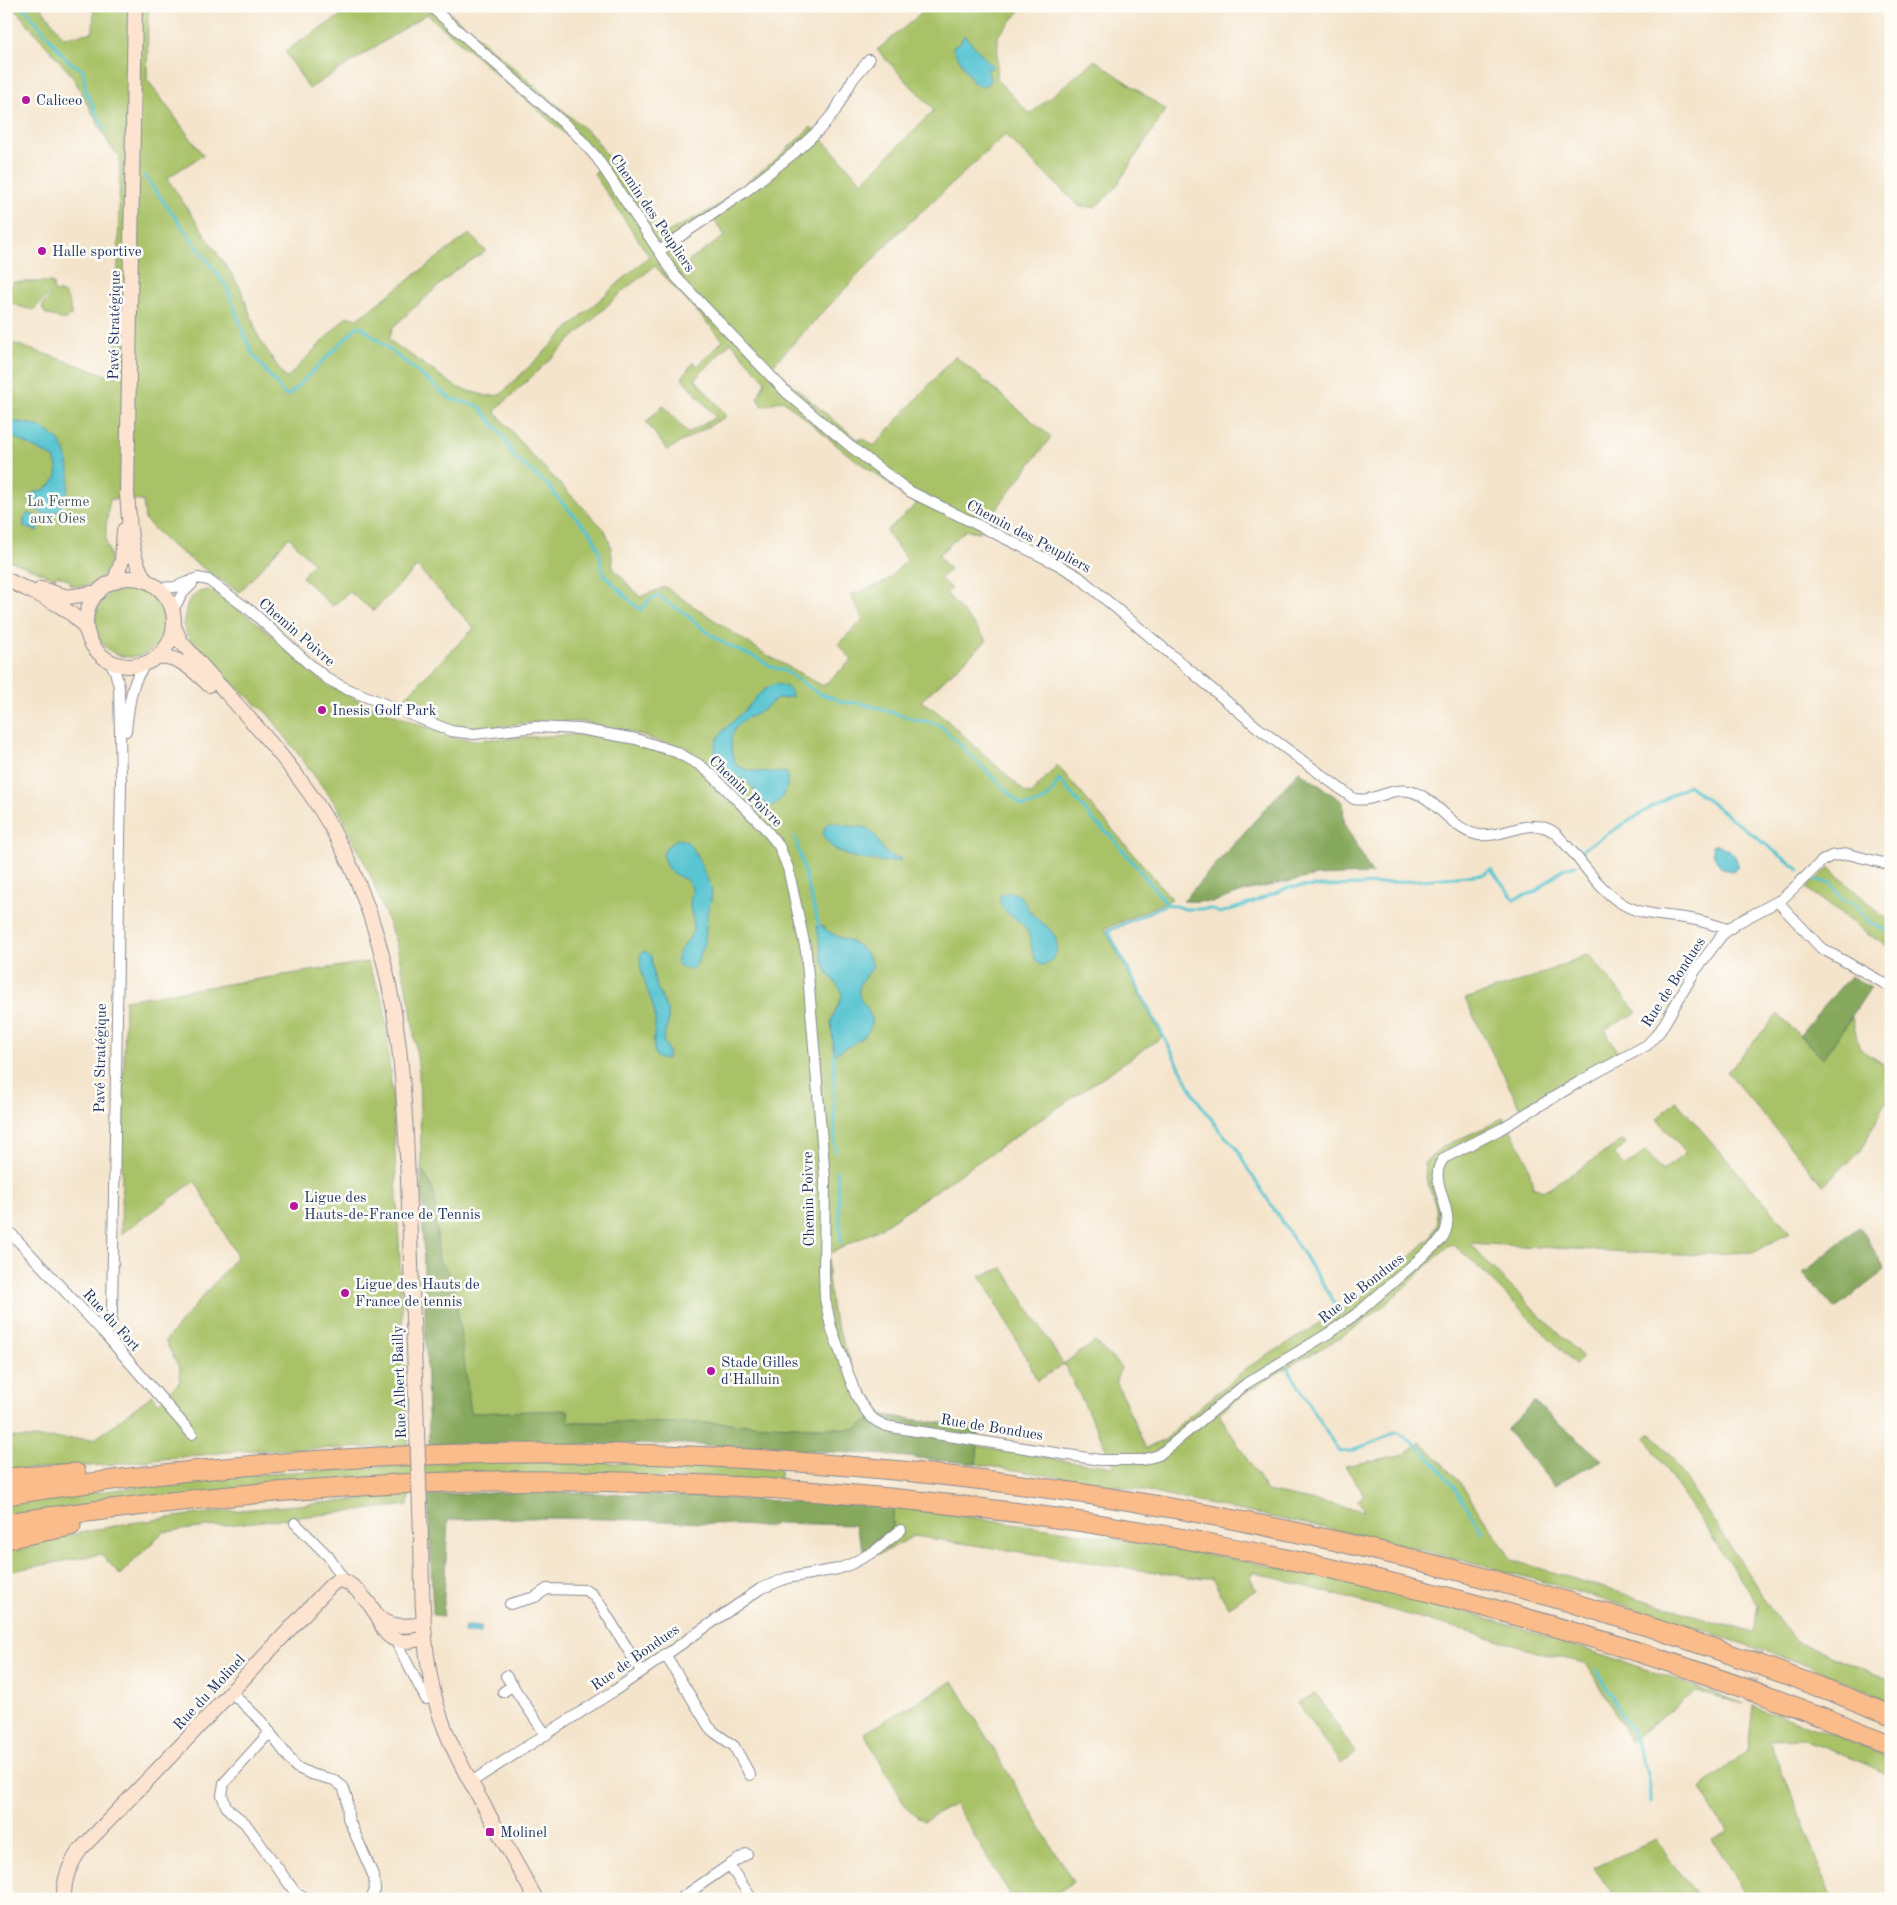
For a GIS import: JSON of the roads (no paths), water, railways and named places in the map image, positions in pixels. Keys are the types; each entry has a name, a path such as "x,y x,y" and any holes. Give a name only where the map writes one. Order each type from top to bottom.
{"highway":[{"path":"6,1495 194,1471 374,1458 466,1454 594,1453 763,1459 955,1476 1052,1488 1160,1506 1358,1546 1541,1593 1703,1645 1891,1715"},
{"path":"6,1478 258,1459 374,1458"},
{"path":"6,1523 188,1500 408,1484 483,1482 629,1482 818,1491 952,1504 1052,1517 1220,1545 1331,1568 1456,1599 1572,1632 1686,1668 1891,1745"},
{"path":"6,1540 150,1511 188,1500"}],"main road":[{"name":"Pavé Stratégique","path":"114,582 122,561 128,494 135,6"},
{"name":"Pavé Stratégique","path":"128,494 134,556 138,569 152,585"},
{"path":"6,577 65,596 81,596 99,592"},
{"path":"6,577 71,614 81,622 97,650 110,660 126,665 138,665 153,659 170,641 174,626 172,611 167,598 152,585 130,578 114,582 99,592 92,601 88,612 87,624 89,635"},
{"name":"Rue Albert Bailly","path":"174,626 181,642 295,773 319,808 338,841 369,911 389,980 396,1023 405,1107 424,1624 429,1671 440,1714 452,1746 470,1782 536,1899"},
{"name":"Rue Albert Bailly","path":"153,659 173,658 190,669 256,728"},
{"name":"Rue du Molinel","path":"64,1899 64,1886 68,1870 80,1850 332,1584 339,1580 344,1580"},
{"path":"344,1580 354,1587 378,1617 386,1632 395,1640 407,1641 425,1638"},
{"path":"378,1617 387,1624 397,1626 424,1624"}],"street":[{"name":"Chemin des Peupliers","path":"430,6 575,133 597,158 676,277 787,394 909,491 1057,564 1079,577 1257,727 1354,798 1364,800 1398,790 1413,792 1423,796 1464,828 1476,834 1494,835 1530,826 1546,827 1558,836 1605,890 1621,903 1639,911 1698,920 1727,929"},
{"path":"659,251 746,191 794,153 820,129 835,111 853,79 869,60"},
{"path":"152,585 175,587 198,578 212,582"},
{"path":"172,611 188,587 203,580 212,582"},
{"name":"Chemin Poivre","path":"212,582 251,611 315,669 345,688 461,734 482,734 536,727 579,729 620,735 658,745 685,756 710,773 748,810 775,840 783,853 791,878 809,973 825,1178 825,1299 831,1327 856,1395 864,1410 873,1420"},
{"name":"Pavé Stratégique","path":"122,782 130,701 139,672 153,659"},
{"name":"Pavé Stratégique","path":"105,1334 111,1324 112,1311 122,782 119,687 110,660"},
{"path":"1727,929 1788,895 1816,865 1831,856 1855,854 1891,865"},
{"path":"1778,902 1821,948 1891,987"},
{"name":"Rue de Bondues","path":"873,1420 891,1427 1100,1460 1142,1460 1159,1455 1247,1383 1329,1333 1359,1312 1440,1241 1446,1234 1448,1225 1448,1215 1437,1172 1444,1158 1499,1130 1579,1082 1647,1045 1660,1030 1703,959 1727,929"},
{"name":"Rue du Fort","path":"6,1228 105,1334 192,1434"},
{"path":"295,1523 328,1556 344,1580"},
{"name":"Rue de Bondues","path":"470,1782 546,1735 760,1589 787,1578 838,1569 851,1564 875,1551 901,1530"},
{"path":"510,1604 535,1596 547,1589 585,1590 592,1594 600,1604 642,1671"},
{"path":"395,1640 426,1699"},
{"path":"665,1654 709,1727 734,1746 750,1775"},
{"path":"506,1676 546,1735"},
{"path":"503,1692 513,1685"},
{"path":"231,1692 270,1732 296,1767 311,1774 334,1780 343,1787 348,1798 348,1818 374,1878 375,1890 370,1899"},
{"path":"270,1732 224,1783 223,1801 230,1811 246,1823 295,1892 312,1899"},
{"path":"680,1899 748,1854"},
{"path":"729,1865 752,1899"}],"water":[{"path":"964,35 993,67 990,69 986,68 991,81 982,87 973,82 953,49 953,46 960,43"},
{"path":"6,420 29,424 50,432 64,449 69,479 67,494 62,506 54,513 43,513 30,505 30,494 43,490 53,483 57,473 54,458 6,433"},
{"path":"28,513 41,518 37,531 24,527 24,518"},
{"path":"775,684 789,689 792,697 780,698 740,722 733,733 731,746 737,766 752,771 787,773 786,789 782,797 770,807 749,784 722,765 715,748 721,734 727,727 761,693"},
{"path":"831,822 866,828 871,831 887,854 900,858 900,861 856,858 835,849 828,843 823,834 825,827"},
{"path":"678,839 686,841 694,850 712,889 707,913 705,943 696,966 689,970 681,967 677,958 693,930 690,906 692,889 687,880 668,869 663,855 666,847"},
{"path":"1717,844 1728,850 1736,858 1738,866 1733,871 1720,866 1715,859 1712,846"},
{"path":"1009,892 1020,896 1031,913 1049,928 1054,935 1057,944 1055,954 1050,962 1041,965 1037,961 1034,957 1026,929 1002,907 1000,896"},
{"path":"821,925 828,931 856,944 868,956 873,966 861,983 859,990 860,999 871,1018 871,1026 862,1038 834,1054 831,1021 842,997 842,992 826,970 822,958 817,926"},
{"path":"646,951 651,956 655,983 668,1012 668,1023 663,1039 668,1051 668,1058 663,1060 656,1057 654,1051 655,1016 640,965 641,953"},
{"path":"465,1626 481,1627 481,1633 464,1633"}],"waterway":[{"path":"23,6 68,61 83,70 86,92 105,130"},
{"path":"144,175 226,286 254,356 285,395 289,395 358,326 363,328 451,399 479,406 503,436 514,457 551,488 553,493 592,534 599,551 601,567 606,577 640,610 652,598 660,596 725,644 772,667 783,670 820,694 841,702 872,706 941,726 1022,806 1041,802 1053,791 1059,779 1096,823 1112,837 1167,904 1186,909 1211,909 1220,913 1246,905 1290,887 1362,885 1456,877 1484,874 1491,869 1514,899 1535,892 1564,868 1576,865"},
{"path":"1583,860 1583,849 1688,785 1799,870"},
{"path":"795,837 819,926"},
{"path":"1814,880 1831,883 1841,898 1858,906 1867,920 1891,933"},
{"path":"1167,904 1108,931 1196,1098 1220,1131 1236,1147 1246,1166 1342,1314"},
{"path":"834,1054 835,1153"},
{"path":"837,1171 841,1242"},
{"path":"1286,1365 1339,1452 1352,1451 1397,1432 1424,1451 1435,1463 1456,1490 1483,1533"},
{"path":"1596,1669 1624,1717 1639,1749 1649,1784 1650,1802"}],"tunnel":[{"path":"1749,1702 1759,1651"}],"place":[{"name":"Caliceo","path":"26,100"},
{"name":"Halle sportive","path":"42,251"},
{"name":"Inesis Golf Park","path":"322,710"},
{"name":"Ligue des Hauts-de-France de Tennis","path":"294,1206"},
{"name":"Ligue des Hauts de France de tennis","path":"345,1293"},
{"name":"Stade Gilles d'Halluin","path":"711,1371"},
{"name":"Molinel","path":"490,1832"}],"park label":[{"name":"La Ferme aux Oies","path":"58,510"}]}
